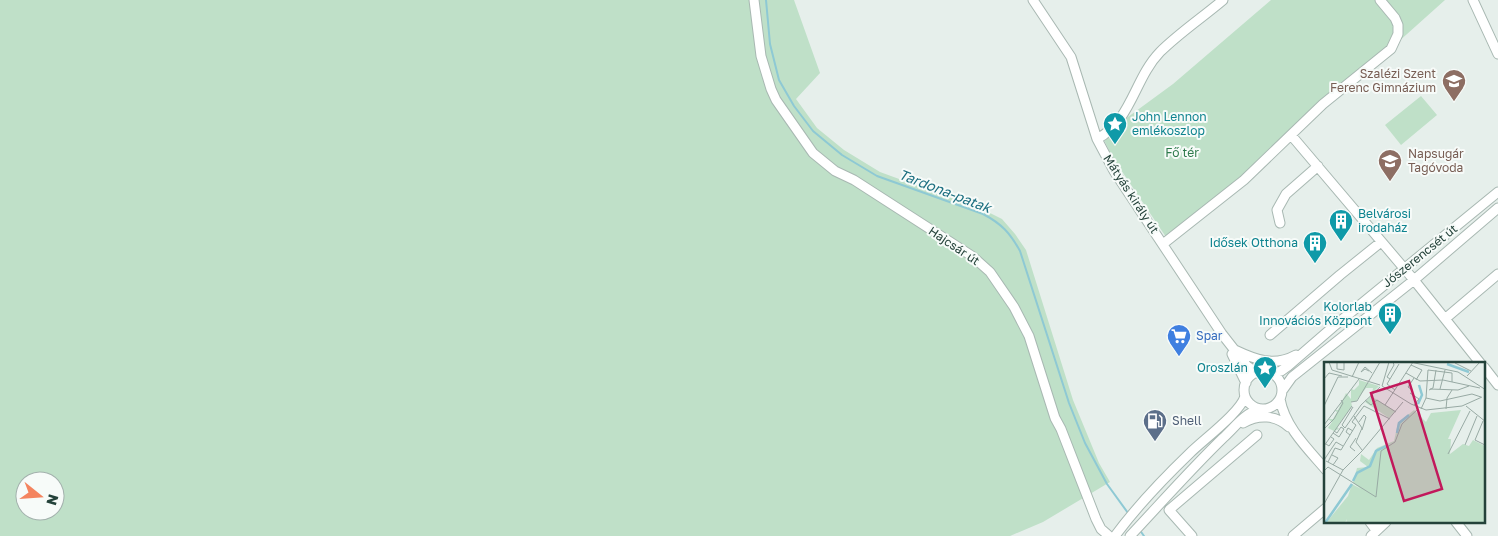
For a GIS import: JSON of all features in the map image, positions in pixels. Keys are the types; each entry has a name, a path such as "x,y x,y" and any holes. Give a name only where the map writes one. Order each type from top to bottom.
{"street":[{"name":"Hajcsár út","path":"754,0 761,56 771,89 783,112 812,153 835,171 854,180 972,256 990,272 1014,307 1029,336 1048,400 1090,506 1101,529 1109,536"},
{"name":"Mátyás király út","path":"1033,0 1071,57 1097,139 1114,171 1233,350 1256,373"},
{"path":"1097,139 1118,123 1130,105 1139,82 1160,53 1223,0"},
{"path":"1163,244 1244,180 1324,104 1391,49 1398,34 1398,25 1395,18 1380,0"},
{"path":"1473,0 1498,54"},
{"path":"1291,135 1446,318 1479,362"},
{"path":"1280,223 1277,210 1286,194 1318,166"},
{"name":"Jószerencsét út","path":"1271,374 1281,371 1498,192"},
{"name":"Jószerencsét út","path":"1281,395 1292,377 1414,280 1498,208"},
{"path":"1270,335 1381,242"},
{"path":"1446,318 1498,274"},
{"path":"1222,334 1246,383"},
{"path":"1233,350 1257,360 1276,362 1292,357 1307,349"},
{"path":"1486,370 1498,385"},
{"path":"1115,536 1137,508 1240,407 1245,396 1246,383 1256,373 1265,372 1271,374 1279,381 1282,410 1297,434 1324,468"},
{"path":"1130,536 1199,460 1249,414 1274,406 1281,395"},
{"path":"1245,396 1250,404 1284,422 1297,434"},
{"path":"1225,436 1241,424 1257,417 1272,418 1284,422"},
{"path":"1192,536 1169,510 1257,435"},
{"path":"1293,536 1324,510"},
{"path":"1374,533 1384,524"},
{"path":"1458,524 1467,536"}],"green space":[{"path":"0,0 794,0 820,73 796,99 817,128 844,150 880,172 984,210 1002,219 1026,250 1073,400 1099,463 1110,482 1043,522 1010,536 0,536"},
{"name":"Fő tér","path":"1271,0 1445,0 1244,180 1168,240 1113,158 1102,136 1173,84"},
{"path":"1421,96 1437,115 1401,145 1385,125"}],"waterway":[{"name":"Tardona-patak","path":"766,0 770,44 779,80 794,106 813,131 842,155 877,176 983,214 1000,225 1013,239 1020,251 1069,403 1085,443 1107,484 1128,513"},
{"name":"Tardona-patak","path":"1139,529 1144,536"}],"place":[{"name":"Szalézi Szent Ferenc Gimnázium","path":"1454,102"},
{"name":"John Lennon emlékoszlop","path":"1115,145"},
{"name":"Napsugár Tagóvoda","path":"1390,182"},
{"name":"Belvárosi irodaház","path":"1341,242"},
{"name":"Idősek Otthona","path":"1315,264"},
{"name":"Kolorlab Innovációs Központ","path":"1390,335"},
{"name":"Spar","path":"1179,357"},
{"name":"Oroszlán","path":"1265,389"},
{"name":"Shell","path":"1155,442"}]}
